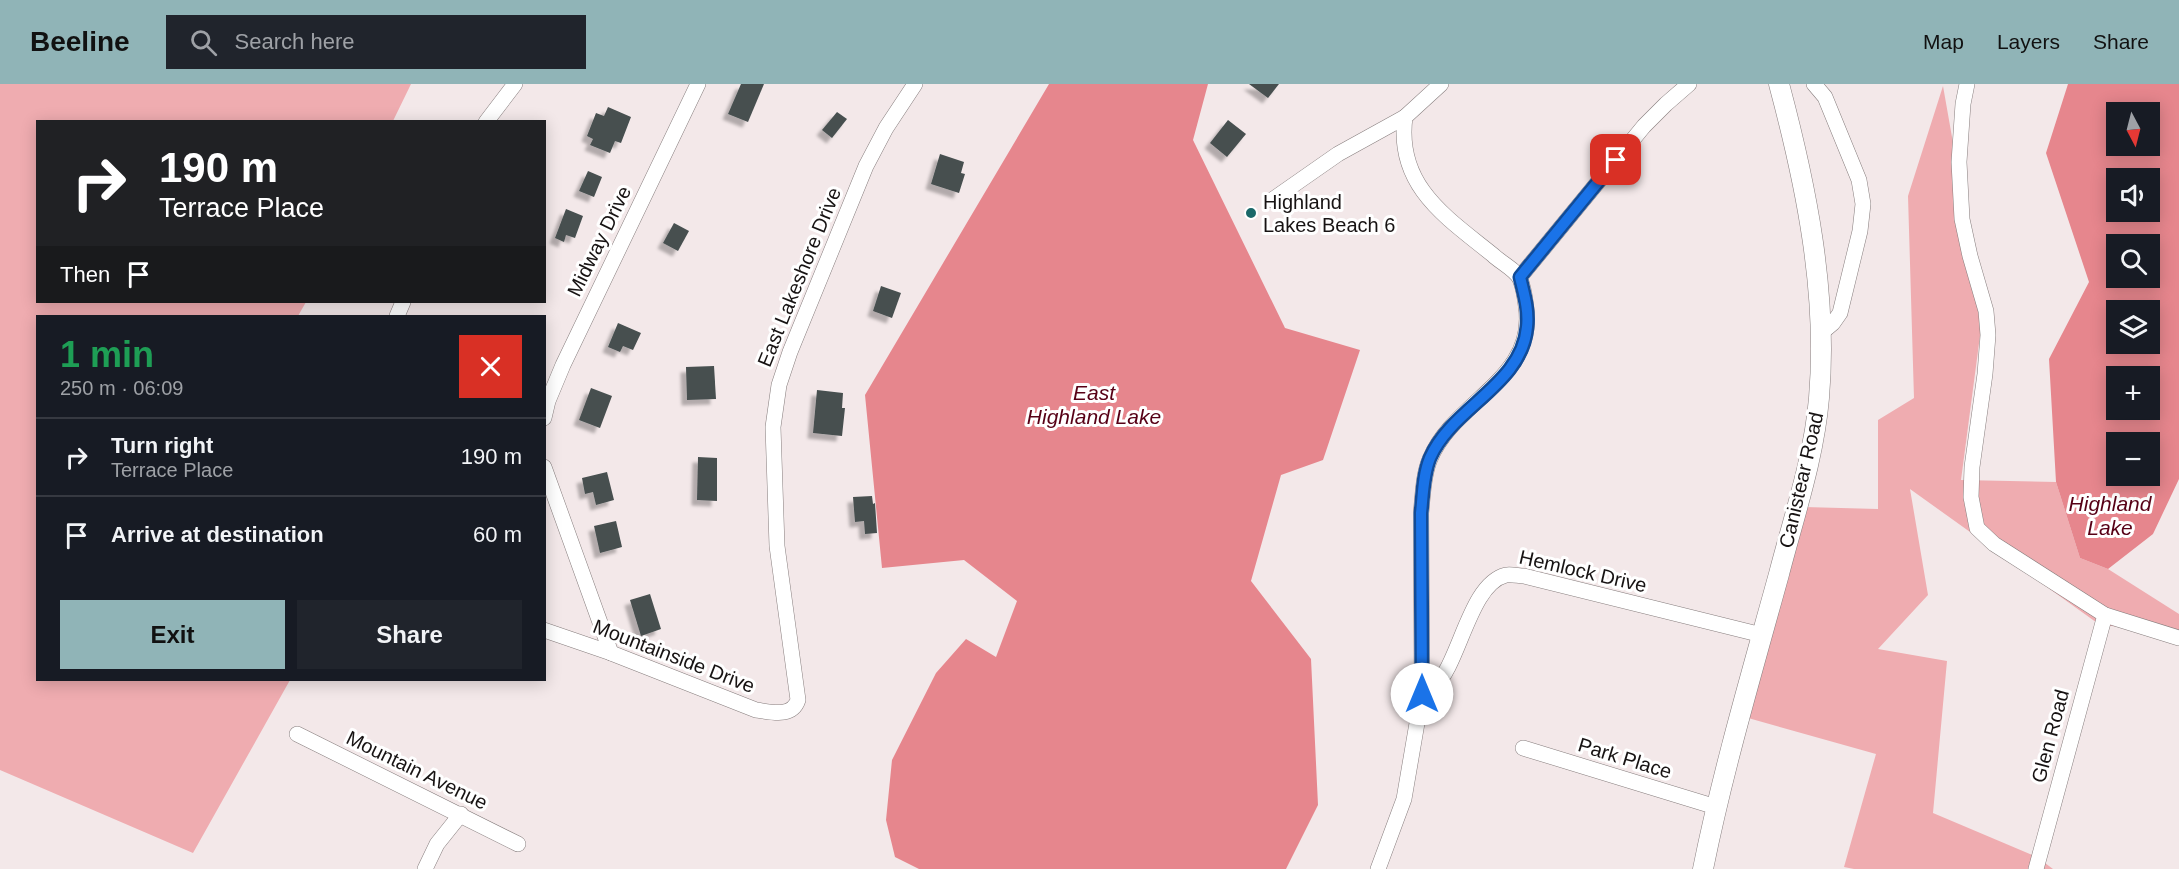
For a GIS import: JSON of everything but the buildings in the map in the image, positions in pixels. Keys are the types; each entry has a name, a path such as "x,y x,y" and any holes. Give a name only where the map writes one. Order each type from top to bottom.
{"street":[{"path":"488,120 515,84"},
{"name":"Midway Drive","path":"546,410 563,365 698,84"},
{"name":"East Lakeshore Drive","path":"790,711 798,700 777,546 773,460 773,427 779,385 790,352 866,166 886,128 915,84"},
{"path":"1272,200 1338,154 1405,117 1441,84"},
{"path":"1520,277 1644,126 1689,84"},
{"name":"Canistear Road","path":"1703,869 1716,807 1808,467 1819,399 1821,333 1818,280 1791,128 1779,84"},
{"path":"1814,84 1826,97 1859,180 1863,204 1860,231 1840,313 1833,323 1821,333"},
{"path":"1967,84 1963,104 1959,162 1962,219 1986,311 1988,335 1972,467 1971,497 1977,528 1994,544 2105,615 2179,638"},
{"path":"1378,869 1404,799 1422,694 1421,513 1424,483 1430,458 1449,428 1505,374 1521,352 1527,328 1527,306 1520,277 1438,208 1424,193 1407,164 1402,138 1405,117"},
{"path":"546,473 611,652"},
{"name":"Hemlock Drive","path":"1422,694 1435,686 1446,669 1480,596 1493,582 1506,575 1524,576 1762,635"},
{"name":"Glen Road","path":"2036,869 2105,615"},
{"name":"Mountainside Drive","path":"546,631 611,652 756,710 777,713 790,711"},
{"name":"Mountain Avenue","path":"297,734 518,843"},
{"name":"Park Place","path":"1523,748 1716,807"},
{"path":"425,869 437,844 461,814"}],"shaded area":[{"path":"0,84 411,84 393,120 36,120 36,303 305,303 299,315 36,315 36,681 289,681 193,853 0,770"},
{"path":"1943,86 1983,313 1961,480 2056,482 2080,558 2108,569 2179,614 2179,632 2100,625 1910,489 1928,595 1878,649 1947,661 1933,813 2037,857 2053,869 1854,869 1844,867 1876,754 1741,716 1804,507 1878,509 1878,420 1914,398 1908,196"}],"water":[{"name":"East Highland Lake","path":"1049,84 1208,84 1193,140 1285,328 1360,350 1323,460 1281,475 1251,581 1311,659 1318,805 1286,869 919,869 895,857 886,820 892,760 936,673 966,639 996,657 1017,601 964,560 882,568 865,395"},
{"name":"Highland Lake","path":"2068,84 2179,84 2179,479 2153,534 2108,569 2080,558 2056,482 2049,359 2089,282 2046,153"}],"place":[{"name":"Highland Lakes Beach 6","path":"1251,213"}],"route":[{"path":"1422,694 1421,513 1424,483 1430,458 1449,428 1505,374 1521,352 1527,328 1527,306 1520,277 1616,160"}]}
